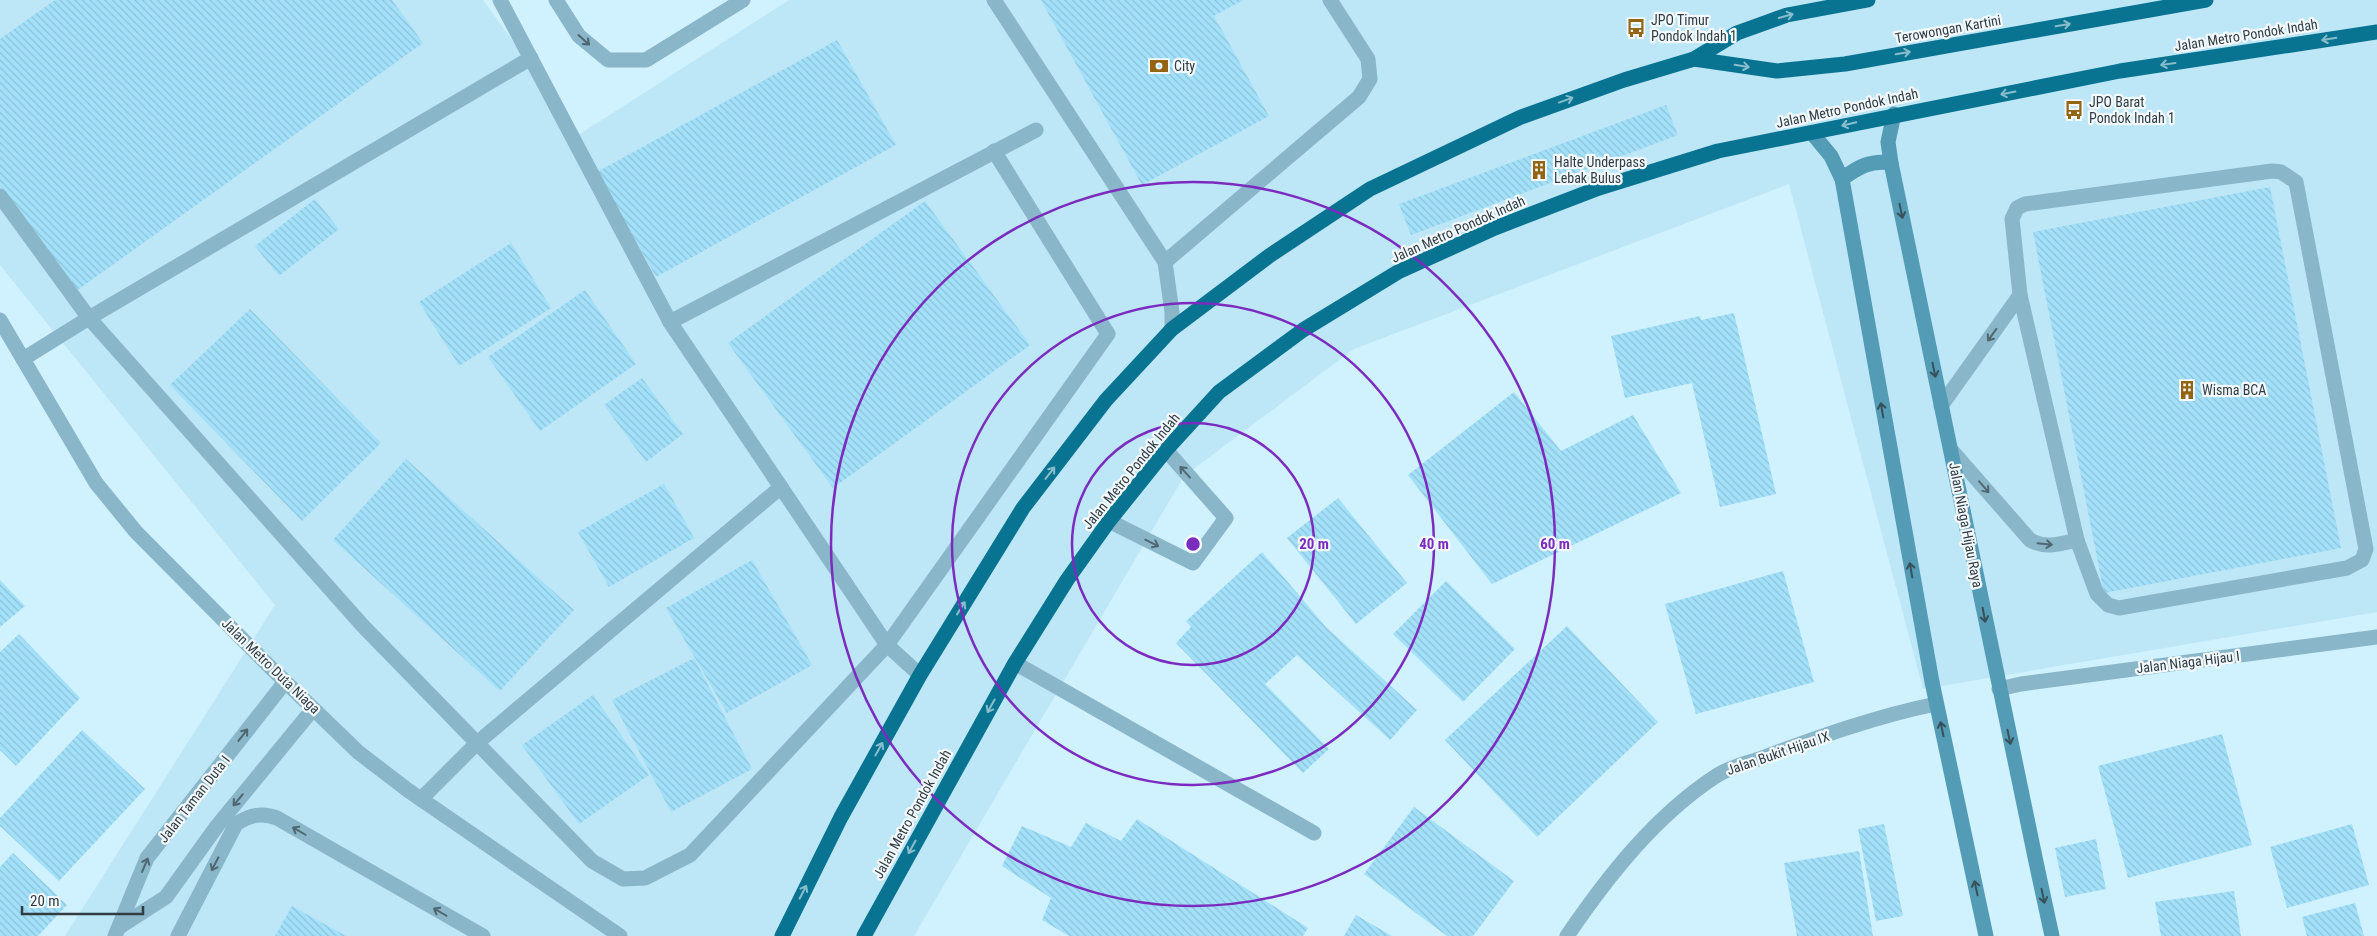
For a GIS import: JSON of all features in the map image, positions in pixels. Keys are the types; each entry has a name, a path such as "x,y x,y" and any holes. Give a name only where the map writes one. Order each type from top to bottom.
{"highway":[{"path":"782,936 841,817 920,676 1023,508 1106,400 1172,329 1269,256 1370,189 1520,117 1624,80 1694,58 1737,33 1786,15 1833,3 1868,0"},
{"name":"Terowongan Kartini","path":"1694,58 1777,71 1845,64 2206,0"},
{"name":"Jalan Metro Pondok Indah","path":"864,936 1015,663 1067,580 1109,521 1166,450 1219,392 1303,330 1398,272 1495,228 1599,188 1718,151 1812,133 1894,114 2120,71 2377,32"}],"street":[{"path":"500,0 670,322 887,645 920,676"},
{"path":"556,0 579,36 608,60 646,60 743,0"},
{"path":"994,0 1165,262 1172,312 1172,329"},
{"path":"1165,262 1359,97 1370,79 1368,59 1330,0"},
{"path":"23,359 89,318 532,58"},
{"name":"Jalan Niaga Hijau Raya","path":"1894,114 1888,142 1891,163 1952,451 1998,689 2052,936"},
{"path":"670,322 1036,130"},
{"path":"1812,133 1831,156 1842,179 1936,704 1986,936"},
{"path":"0,196 89,318 363,626 592,861 624,879 645,878 690,855 887,645 1108,334 994,151"},
{"path":"1842,179 1854,170 1871,162 1891,163"},
{"path":"2272,171 2281,172 2296,182 2366,549 2362,560 2347,568 2119,608 2108,605 2098,594 2076,540 2020,295 2012,219 2017,208 2025,204 2272,171"},
{"path":"1941,406 2020,295"},
{"name":"Jalan Metro Duta Niaga","path":"0,320 96,483 130,525 285,682 358,752 421,799 620,936"},
{"path":"1109,521 1193,563 1226,518 1166,450"},
{"path":"1952,451 2030,540 2040,546 2076,540"},
{"path":"421,799 477,743 781,487"},
{"name":"Jalan Niaga Hijau I","path":"1998,689 2021,684 2377,637"},
{"path":"1015,663 1314,833"},
{"name":"Jalan Taman Duta I","path":"118,931 147,858 285,682"},
{"name":"Jalan Bukit Hijau IX","path":"1567,936 1605,881 1665,816 1717,775 1792,747 1910,709 1936,704"},
{"name":"Jalan Taman Duta I","path":"118,931 166,897 217,826 314,709"},
{"path":"178,936 236,824 254,815 268,814 482,936"}],"shaded area":[{"path":"0,0 483,0 580,134 789,0 2377,0 2377,612 1923,689 1789,184 1354,349 1184,476 914,936 65,936 275,605 0,265"}],"building":[{"path":"55,0 392,0 423,43 76,291 0,186 0,39"},
{"name":"City","path":"1041,0 1243,0 1214,16 1269,116 1142,185"},
{"path":"837,40 896,145 656,277 597,172"},
{"name":"Halte Underpass Lebak Bulus","path":"1666,105 1678,135 1411,235 1399,204"},
{"name":"Wisma BCA","path":"2270,187 2341,548 2104,593 2033,232"},
{"path":"315,199 339,229 279,276 255,246"},
{"path":"925,201 1030,345 833,488 728,343"},
{"path":"511,243 551,308 459,366 419,302"},
{"path":"585,290 636,364 540,431 488,357"},
{"path":"250,309 381,443 302,521 170,385"},
{"path":"1734,313 1776,494 1720,507 1692,383 1625,398 1611,336 1700,316 1701,320"},
{"path":"642,378 683,434 646,462 604,405"},
{"path":"1514,392 1561,451 1633,415 1681,493 1492,584 1408,475"},
{"path":"406,459 574,610 500,691 333,540"},
{"path":"664,484 694,538 609,587 578,532"},
{"path":"1338,498 1407,583 1356,624 1287,538"},
{"path":"1262,552 1327,628 1417,710 1390,740 1297,655 1265,684 1329,749 1303,773 1176,643 1191,627 1186,621"},
{"path":"752,560 812,665 727,713 666,608"},
{"path":"1783,571 1814,682 1696,714 1665,604"},
{"path":"0,580 25,606 0,627"},
{"path":"1446,581 1515,649 1463,702 1393,634"},
{"path":"1567,626 1658,722 1537,837 1445,740"},
{"path":"19,634 80,698 16,766 0,750 0,652"},
{"path":"694,658 752,769 671,812 612,700"},
{"path":"593,695 649,775 579,824 522,745"},
{"path":"82,730 145,789 59,881 0,826 0,818"},
{"path":"2222,734 2252,845 2128,878 2098,766"},
{"path":"1414,807 1514,881 1473,936 1447,936 1364,874"},
{"path":"1137,819 1308,928 1303,936 1069,936 1042,920 1051,898 1002,866 1022,826 1071,847 1086,823 1121,841"},
{"path":"1884,824 1903,916 1876,921 1858,829"},
{"path":"2352,824 2369,885 2287,908 2270,847"},
{"path":"2096,839 2106,889 2065,897 2055,848"},
{"path":"1859,851 1873,936 1797,936 1784,863"},
{"path":"13,853 67,905 38,936 0,936 0,867"},
{"path":"2234,891 2241,936 2161,936 2155,902"},
{"path":"2355,903 2364,936 2307,936 2302,917"},
{"path":"292,906 346,936 275,936"},
{"path":"1356,915 1392,936 1344,936"}],"place":[{"name":"JPO Timur Pondok Indah 1","path":"1636,28"},
{"name":"City","path":"1159,66"},
{"name":"JPO Barat Pondok Indah 1","path":"2074,110"},
{"name":"Halte Underpass Lebak Bulus","path":"1539,170"},
{"name":"Wisma BCA","path":"2187,390"}]}
